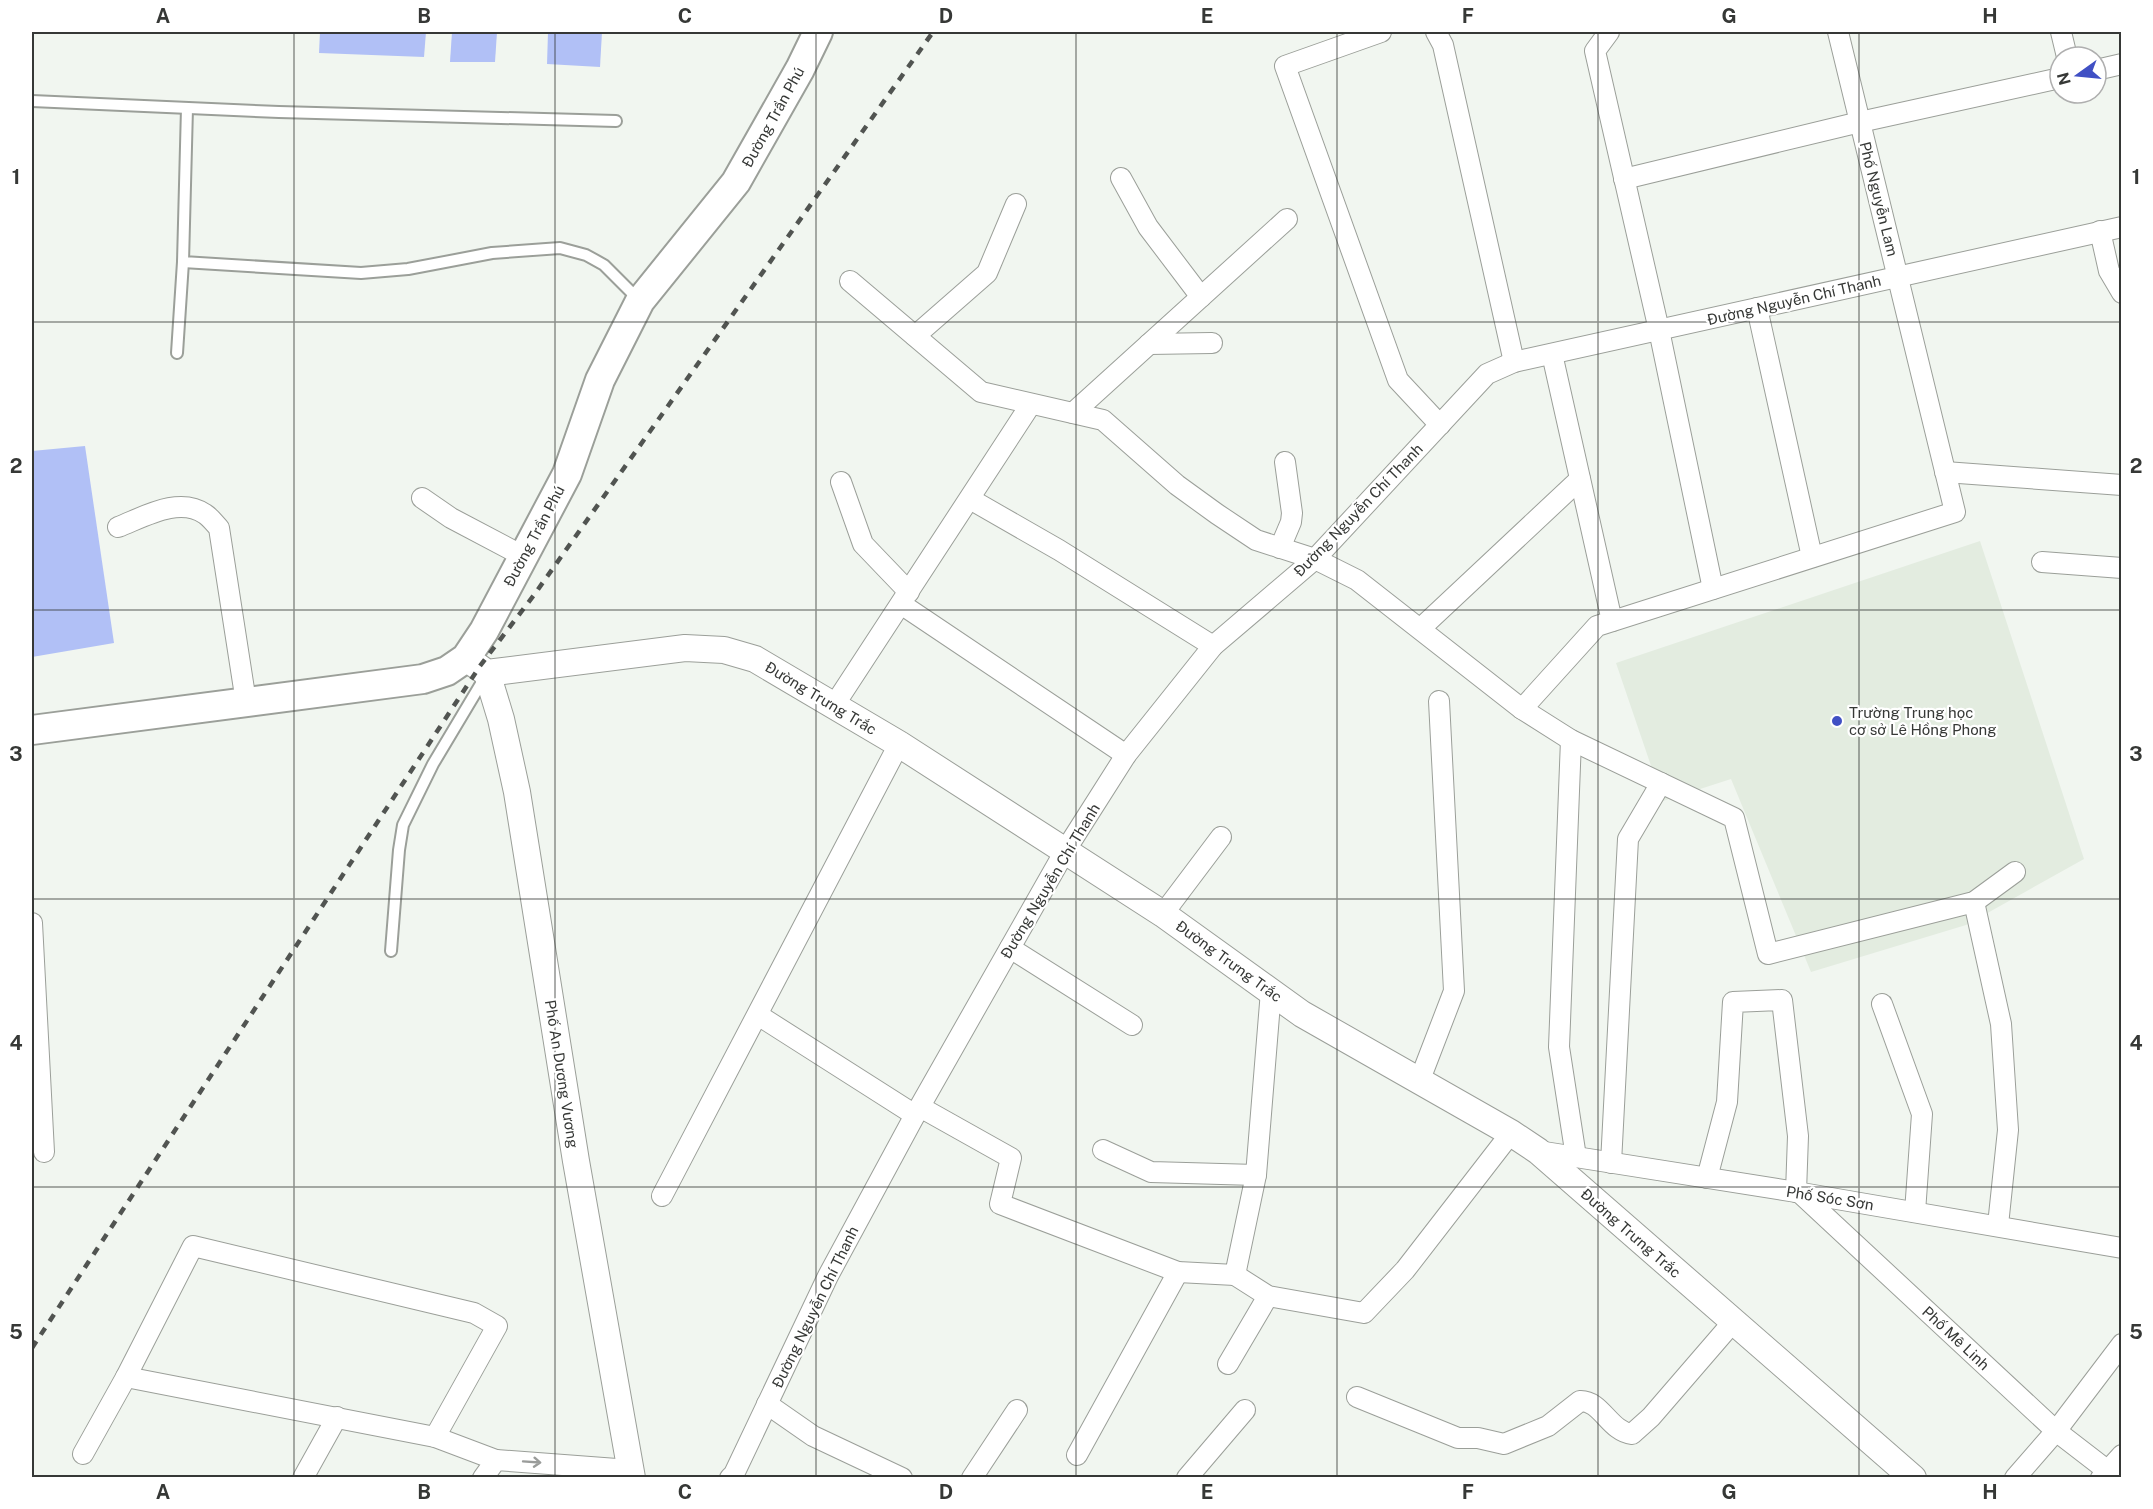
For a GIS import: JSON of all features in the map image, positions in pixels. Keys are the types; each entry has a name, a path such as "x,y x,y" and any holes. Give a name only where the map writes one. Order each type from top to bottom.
{"main road":[{"name":"Đường Trần Phú","path":"32,730 423,679 476,665 484,631 567,474 600,380 640,301 736,182 800,69 818,32"}],"street":[{"path":"1381,32 1285,66 1398,380 1440,425"},
{"path":"1436,32 1443,45 1514,362"},
{"path":"1609,32 1595,51 1659,330 1713,589"},
{"name":"Phố Nguyễn Lam","path":"1812,557 1955,512 1838,32"},
{"path":"1624,178 2048,81"},
{"path":"1121,178 1148,227 1201,297"},
{"path":"915,336 987,273 1016,204"},
{"path":"1072,413 1287,219"},
{"name":"Đường Nguyễn Chí Thanh","path":"730,1478 734,1474 828,1276 918,1111 1065,852 1126,755 1213,646 1315,559 1487,375 1514,362 2121,227"},
{"path":"2100,231 2109,271 2121,293"},
{"path":"850,282 981,392 1103,420 1177,485 1217,514 1256,540 1315,559 1357,580 1522,709 1571,740 1734,818 1768,954 1974,902 2015,872"},
{"path":"1522,709 1597,626 1812,557 1757,308"},
{"path":"1149,344 1212,343"},
{"path":"1552,354 1612,621"},
{"path":"833,707 1031,405"},
{"path":"1280,548 1291,522 1292,513 1285,462"},
{"path":"1945,472 2121,485"},
{"path":"1421,628 1580,479"},
{"path":"841,482 862,544 905,598 1126,755"},
{"path":"422,498 451,518 523,556"},
{"path":"970,499 1059,550 1213,646"},
{"path":"118,527 160,511 184,506 205,513 219,528 246,702"},
{"path":"2042,562 2121,568"},
{"name":"Đường Trưng Trắc","path":"476,665 685,648 724,650 755,659 899,744 1163,914 1302,1014 1511,1133 1538,1151 1913,1478"},
{"name":"Phố An Dương Vương","path":"476,665 501,719 517,792 576,1161 631,1474"},
{"path":"1419,1082 1454,991 1439,701"},
{"path":"1571,740 1559,1047 1576,1157"},
{"path":"662,1196 899,744"},
{"path":"1611,1163 1628,839 1661,783"},
{"path":"1163,914 1221,837"},
{"path":"1974,902 2002,1036 2008,1130 1998,1225"},
{"path":"32,923 44,1152"},
{"path":"1010,948 1132,1025"},
{"path":"1235,1275 1256,1175 1271,991"},
{"path":"1707,1178 1727,1102 1733,1002 1782,1000 1798,1136 1798,1192"},
{"path":"1882,1004 1922,1114 1915,1212"},
{"path":"758,1015 918,1111 1011,1158 1000,1204 1178,1272 1235,1275 1268,1296 1364,1313 1405,1270 1511,1133"},
{"path":"1103,1150 1151,1172 1256,1175"},
{"name":"Phố Sóc Sơn","path":"1538,1151 1998,1225 2121,1248"},
{"name":"Phố Mê Linh","path":"1798,1192 2056,1431 2109,1475"},
{"path":"83,1454 126,1377 193,1246 474,1312 497,1326 435,1437"},
{"path":"1077,1455 1178,1272"},
{"path":"1228,1364 1268,1296"},
{"path":"1357,1397 1458,1438 1478,1438 1504,1444 1548,1426 1583,1400 1592,1404 1618,1428 1627,1434 1632,1434 1651,1417 1733,1322"},
{"path":"2015,1478 2056,1431 2121,1344"},
{"path":"126,1377 435,1437 496,1460 631,1474"},
{"path":"767,1404 813,1436 902,1478"},
{"path":"972,1478 1017,1410"},
{"path":"1187,1478 1245,1410"},
{"path":"303,1478 337,1417"},
{"path":"2109,1475 2121,1455"},
{"path":"483,1478 496,1460"}],"lane":[{"path":"32,101 616,121"},
{"path":"177,353 183,262 187,108"},
{"path":"183,262 362,273 408,269 492,253 561,248 586,255 604,265 640,301"},
{"path":"391,951 403,825 434,764 476,665"}],"shaded area":[{"name":"Trường Trung học cơ sở Lê Hồng Phong","path":"1980,541 2084,859 1966,925 1811,972 1731,779 1663,801 1616,663"}],"building":[{"path":"320,32 426,32 424,57 319,53"},
{"path":"452,32 497,32 495,62 450,62"},
{"path":"548,32 602,32 600,67 547,64"},
{"path":"85,446 114,643 32,657 32,451"}],"railway":[{"path":"32,1348 480,666 534,595 933,32"}],"place":[{"name":"Trường Trung học cơ sở Lê Hồng Phong","path":"1837,721"}]}
